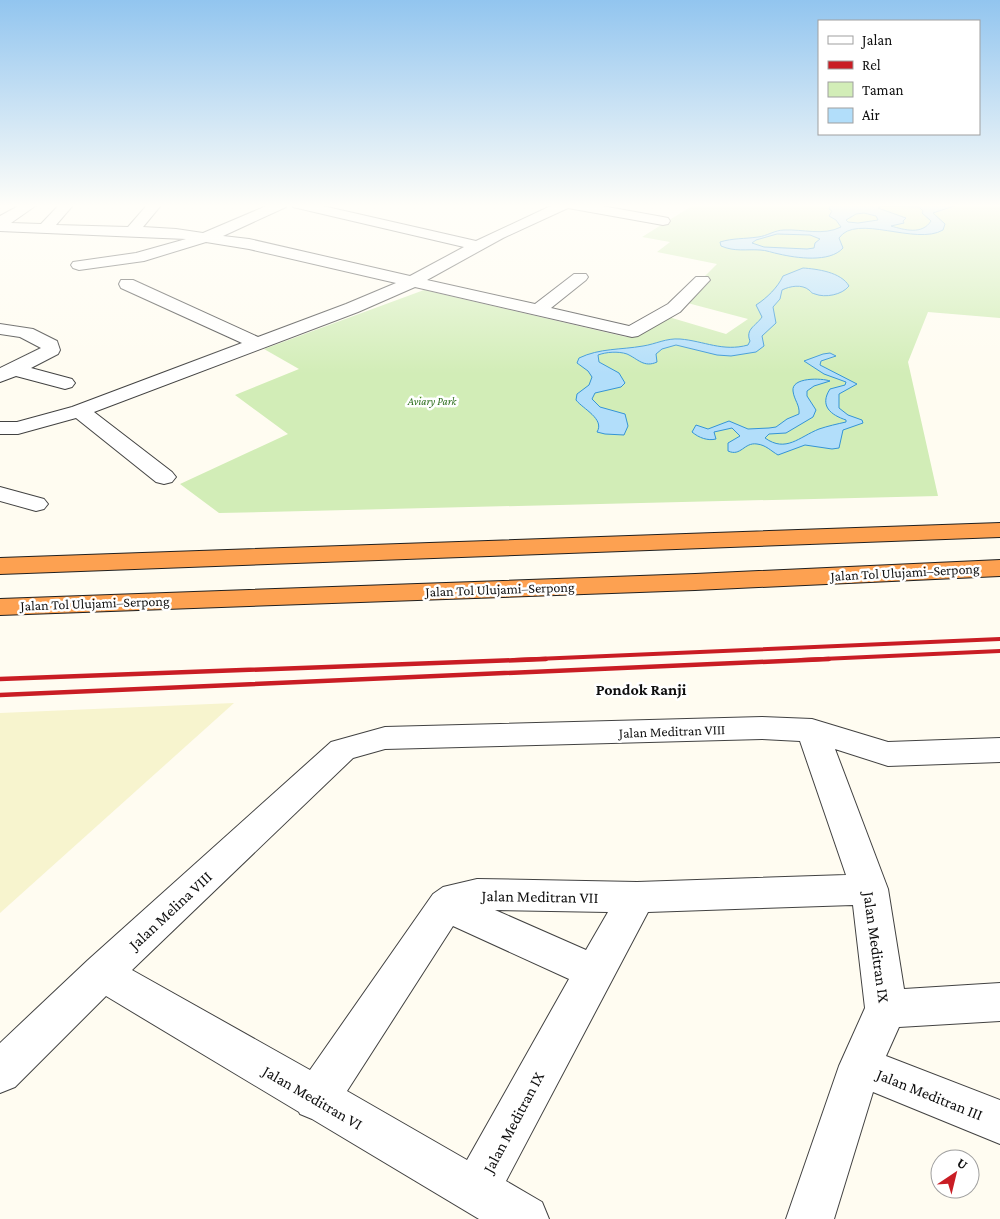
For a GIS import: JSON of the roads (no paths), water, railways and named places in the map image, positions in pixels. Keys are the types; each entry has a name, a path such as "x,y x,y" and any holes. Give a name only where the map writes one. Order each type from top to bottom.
{"highway":[{"path":"0,566 1000,530"},
{"name":"Jalan Tol Ulujami–Serpong","path":"0,607 695,582 1000,568"}],"street":[{"path":"79,265 100,261"},
{"path":"321,261 410,283 632,332 674,308 702,280"},
{"path":"0,428 18,428 79,411 352,308 410,283 451,261"},
{"path":"537,311 580,277"},
{"path":"127,284 256,343"},
{"path":"0,329 14,329 50,345 51,350 7,373"},
{"path":"7,373 65,383"},
{"path":"79,411 164,477"},
{"path":"0,494 36,504"},
{"name":"Jalan Meditran VIII","path":"342,750 385,738 762,728 812,730 888,754 1000,750"},
{"name":"Jalan Meditran IX","path":"810,1219 860,1066 886,1009 870,889 812,730"},
{"name":"Jalan Melina VIII","path":"0,1072 102,973 342,750"},
{"name":"Jalan Meditran VII","path":"446,904 456,898 477,894 637,897 870,889"},
{"name":"Jalan Meditran IX","path":"476,1190 594,972 637,897"},
{"path":"316,1099 446,904 594,972"},
{"name":"Jalan Meditran VI","path":"102,973 316,1099 526,1219"},
{"path":"886,1009 1000,1002"},
{"name":"Jalan Meditran III","path":"860,1066 1000,1122"}],"water":[{"path":"803,268 822,270 835,274 849,286 838,294 828,296 812,293 806,288 799,286 782,290 780,299 773,307 776,323 762,336 764,346 756,352 731,356 717,355 676,345 662,349 656,354 657,362 652,364 641,362 623,353 612,352 598,355 599,362 619,373 625,383 621,387 595,393 592,399 600,407 625,414 628,426 624,435 597,432 599,427 596,419 576,400 577,394 589,385 592,377 588,371 577,363 579,358 602,351 643,346 675,339 722,347 748,345 750,331 762,317 756,305 772,292 783,276"},
{"path":"830,353 836,356 821,361 820,365 857,384 839,394 839,408 848,415 862,420 863,423 843,430 839,448 832,449 805,445 778,455 768,448 753,444 739,451 732,452 728,451 728,443 740,436 732,428 714,432 716,439 713,440 698,436 692,432 696,425 708,429 729,421 748,429 776,427 787,419 799,414 799,408 793,391 794,386 802,381 814,379 830,381 814,386 807,391 807,396 816,410 813,417 786,433 769,434 765,438 779,444 786,444 819,429 846,422 846,420 828,409 826,400 830,389 845,385 846,382 824,374 804,361"}],"railway":[{"path":"513,660 1000,639"},
{"path":"800,660 1000,651"},
{"path":"0,679 546,659"},
{"path":"0,695 829,659"}],"district":[{"name":"Pondok Ranji","path":"641,689"}],"park label":[{"name":"Aviary Park","path":"432,401"}]}
